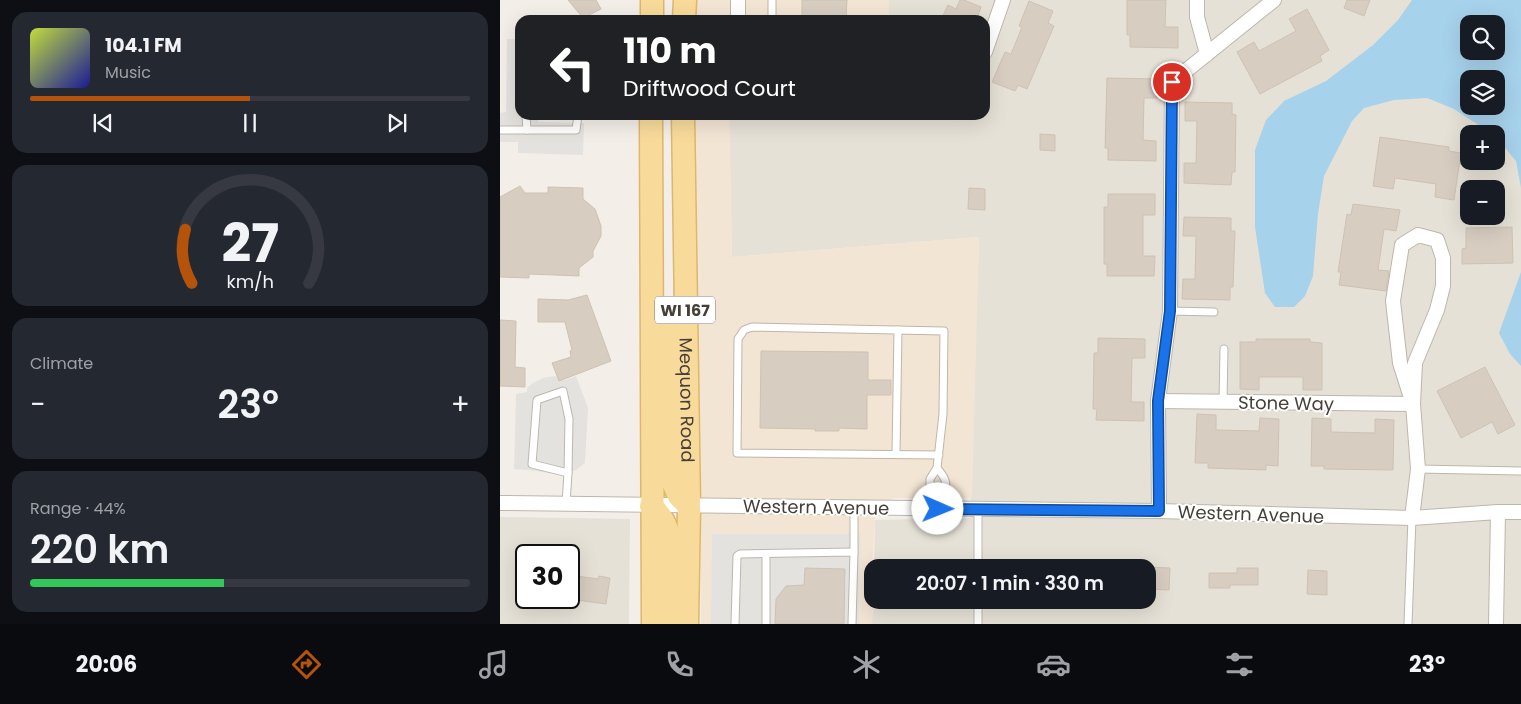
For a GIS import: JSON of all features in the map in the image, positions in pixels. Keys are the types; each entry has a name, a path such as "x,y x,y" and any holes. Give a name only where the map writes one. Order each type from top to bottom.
{"main road":[{"path":"652,0 652,15"},
{"path":"684,0 684,15"},
{"name":"Mequon Road","path":"651,120 652,624"},
{"name":"Mequon Road","path":"683,120 689,506 687,624"},
{"path":"651,281 664,318 670,370 672,480 679,496 689,506"},
{"path":"651,506 665,522 671,544 670,588 673,624"}],"street":[{"path":"738,0 738,15"},
{"path":"990,38 1003,0"},
{"path":"1197,0 1197,17 1207,54"},
{"path":"1159,511 1158,401 1170,311 1172,82 1274,0"},
{"path":"1412,518 1418,469 1413,404 1415,363 1437,310 1443,286 1443,258 1437,240 1418,235 1402,245 1393,301 1400,363 1413,404"},
{"name":"Stone Way","path":"1158,401 1413,404"},
{"name":"Western Avenue","path":"500,503 854,508 938,504 978,510 1159,511 1412,518 1521,512"},
{"path":"1496,624 1498,512"}],"lane":[{"path":"772,0 772,15"},
{"path":"526,120 527,130"},
{"path":"500,130 576,130 577,120"},
{"path":"1170,311 1214,312"},
{"path":"938,504 930,490 930,479 938,468 943,414 944,331 752,327 744,330 738,339 737,454 939,455"},
{"path":"896,454 898,330"},
{"path":"1223,402 1224,349"},
{"path":"566,504 568,473 569,419 563,392 537,400 532,464 568,473"},
{"path":"938,468 945,478 945,490 938,504"},
{"path":"1418,469 1521,471"},
{"path":"852,624 854,508"},
{"path":"978,510 978,559"},
{"path":"1408,624 1412,518"},
{"path":"735,624 737,556 740,554 854,552"},
{"path":"766,554 766,624"},
{"path":"978,609 978,624"}],"shaded area":[{"path":"692,0 889,0 889,15 692,15"},
{"path":"889,0 1521,0 1521,624 872,624 873,609 1156,609 1156,559 874,559 875,520 970,518 979,237 732,257 729,120 990,120 990,15 889,15"},
{"path":"507,39 515,39 515,120 584,123 583,155 518,153 518,142 500,142 500,113 506,112"},
{"path":"691,120 729,120 732,257 979,237 972,498 895,498 887,501 876,501 873,559 864,559 864,609 872,609 872,624 701,624 700,466 693,360"},
{"path":"555,376 565,380 576,376 588,408 585,463 576,470 559,475 514,469 516,394 527,392 527,388 543,378"},
{"path":"500,517 630,519 629,624 500,624"},
{"path":"712,534 860,534 859,624 711,624"}],"water":[{"path":"1412,0 1521,0 1521,188 1516,161 1505,148 1505,125 1478,125 1463,115 1505,115 1505,70 1460,70 1460,113 1427,98 1394,100 1364,108 1352,121 1324,176 1318,214 1313,276 1305,296 1294,307 1275,307 1265,293 1255,227 1255,150 1266,120 1284,101 1326,81 1373,45 1398,20"},
{"path":"1521,272 1521,366 1510,354 1499,333"}],"building":[{"path":"568,0 596,0 601,9 589,15 580,15"},
{"path":"802,0 847,0 846,15 802,15"},
{"path":"960,0 981,7 978,15 943,15 948,5 956,9"},
{"path":"1127,0 1166,0 1165,27 1178,27 1178,48 1130,47 1130,35 1127,35"},
{"path":"1347,0 1370,0 1364,16 1344,8"},
{"path":"1029,1 1053,11 1048,23 1054,26 1027,89 1018,85 1015,91 992,82 1005,52 1011,54 1022,27 1019,26"},
{"path":"1307,9 1329,50 1320,56 1322,61 1260,94 1237,52 1254,42 1259,51 1296,31 1289,19"},
{"path":"1107,78 1157,79 1157,98 1144,98 1143,140 1156,141 1156,161 1108,160 1108,148 1105,148"},
{"path":"1185,102 1232,103 1232,114 1236,115 1235,172 1232,172 1231,185 1184,183 1184,163 1196,163 1197,121 1185,121"},
{"path":"1040,134 1055,135 1055,151 1040,150"},
{"path":"1380,137 1449,147 1449,151 1460,153 1454,200 1435,197 1436,184 1395,178 1393,189 1373,186"},
{"path":"520,186 525,193 548,193 548,187 583,188 583,199 595,209 601,226 601,236 593,251 593,257 579,268 579,276 529,274 529,278 500,277 500,197"},
{"path":"969,188 985,189 985,210 968,209"},
{"path":"1108,194 1155,194 1155,215 1143,215 1143,256 1155,256 1154,276 1107,276 1107,264 1104,264 1104,207 1108,207"},
{"path":"1353,204 1400,210 1396,231 1384,229 1378,270 1389,271 1386,291 1339,285 1341,272 1338,272 1347,214 1351,215"},
{"path":"1184,217 1231,218 1231,231 1235,231 1233,287 1230,287 1230,300 1182,299 1183,279 1195,279 1196,236 1183,236"},
{"path":"1512,227 1513,263 1462,264 1462,249 1466,248 1466,228"},
{"path":"587,295 611,361 559,381 552,363 571,357 570,351 572,350 565,322 538,322 538,299 568,300"},
{"path":"500,320 516,321 515,367 525,368 525,387 500,386"},
{"path":"1098,338 1145,339 1145,358 1132,358 1131,402 1144,402 1144,421 1096,420 1097,409 1093,409 1094,353 1098,353"},
{"path":"1256,339 1310,339 1310,342 1322,343 1322,390 1303,390 1303,377 1259,377 1259,390 1240,389 1240,342 1256,342"},
{"path":"761,351 868,352 868,380 891,380 891,395 867,395 867,429 839,428 839,431 815,431 815,429 760,428"},
{"path":"1485,367 1515,425 1498,434 1492,422 1461,438 1437,391"},
{"path":"1197,414 1216,415 1216,430 1259,431 1260,418 1279,419 1278,466 1266,465 1266,470 1208,468 1208,463 1195,463"},
{"path":"1312,418 1331,419 1331,432 1375,433 1375,419 1394,420 1393,470 1324,469 1324,466 1311,466"},
{"path":"1156,567 1170,568 1169,590 1156,589"},
{"path":"805,568 845,569 844,624 775,624 776,599 786,586 804,585"},
{"path":"1237,568 1258,568 1258,585 1230,585 1230,588 1209,588 1209,573 1237,573"},
{"path":"1308,570 1327,571 1327,595 1307,594"},
{"path":"599,576 610,578 606,604 580,600 580,577 598,579"}],"route":[{"path":"938,509 1159,511 1158,401 1170,311 1172,82"}]}
